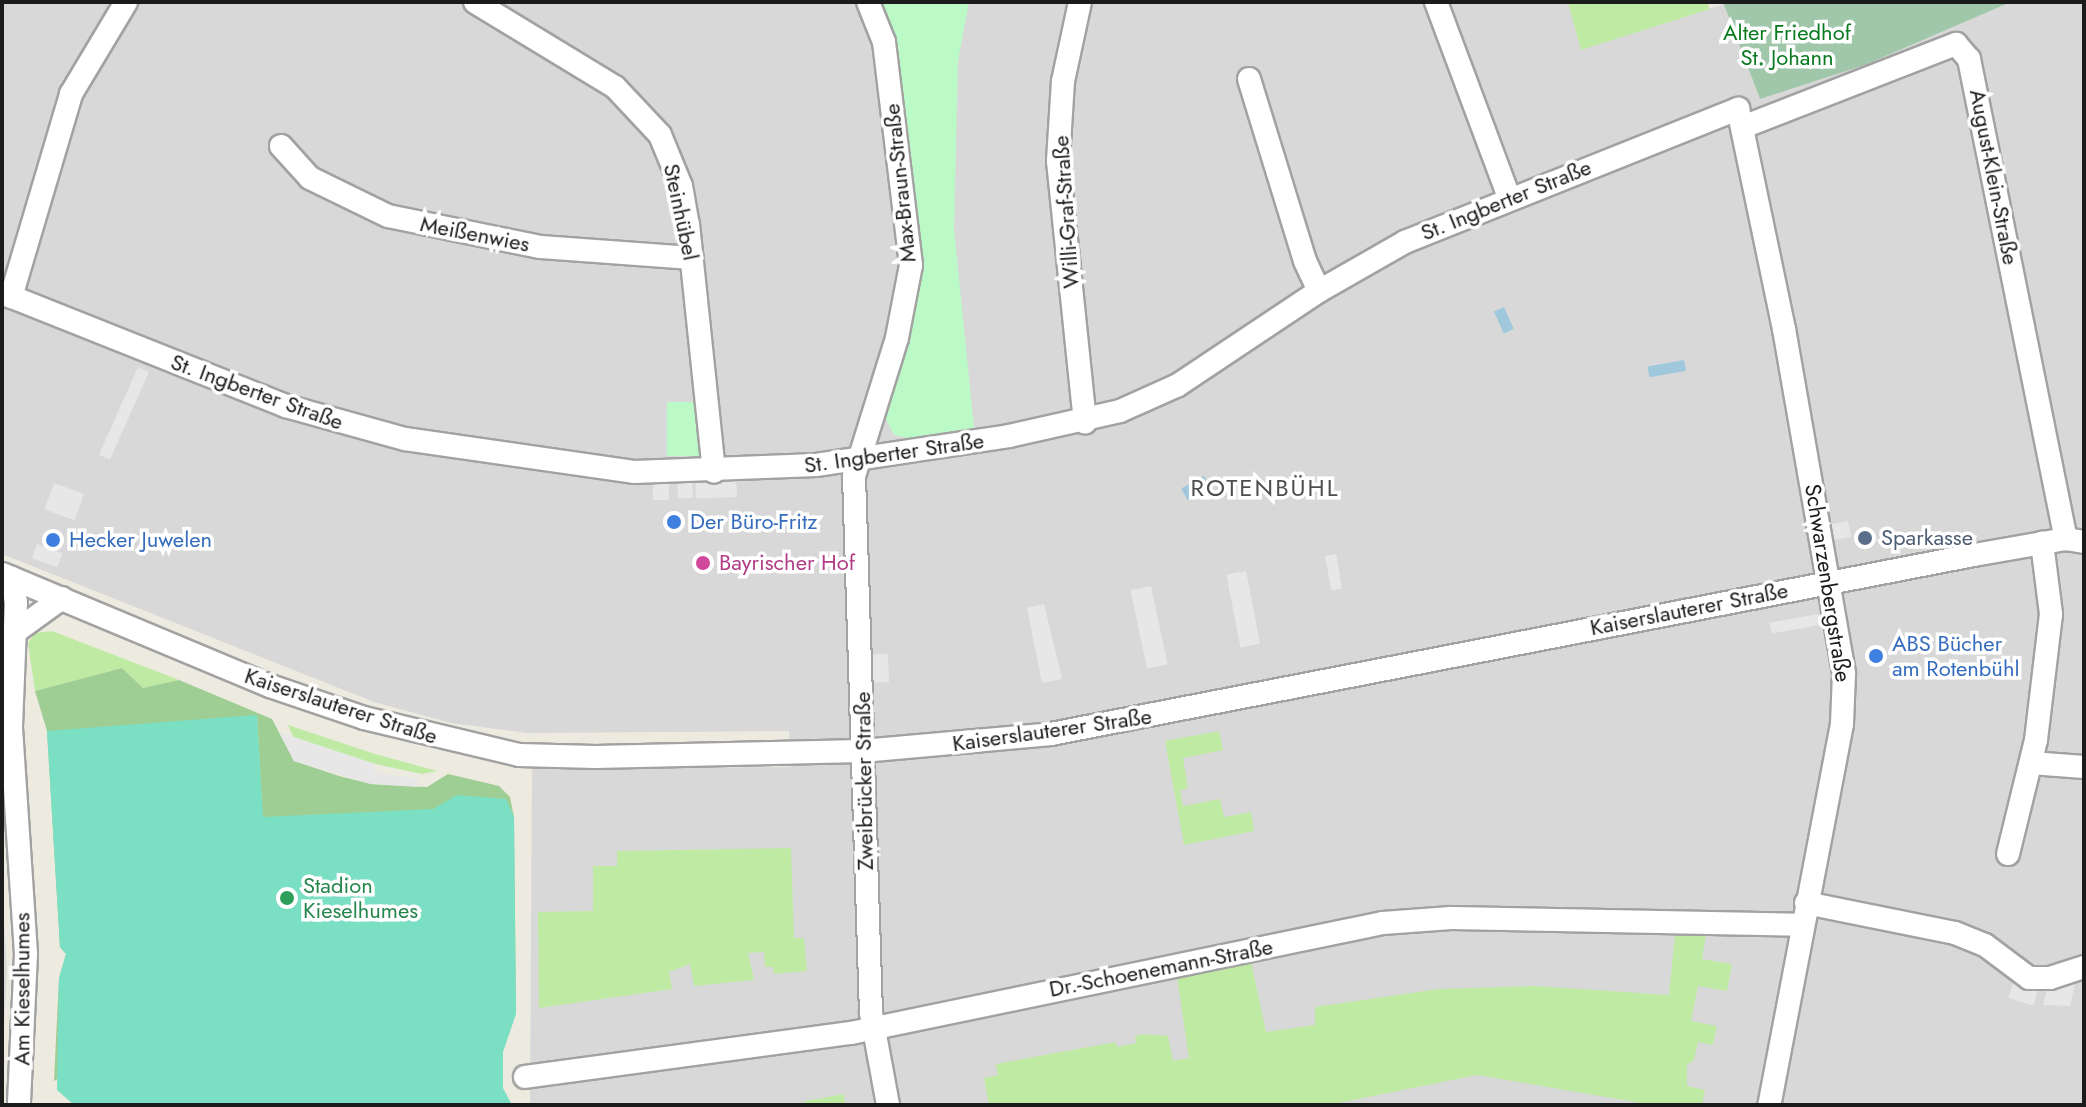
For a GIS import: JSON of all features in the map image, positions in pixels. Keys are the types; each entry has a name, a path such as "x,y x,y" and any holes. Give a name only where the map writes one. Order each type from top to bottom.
{"street":[{"path":"6,295 71,94 126,2"},
{"name":"Steinhübel","path":"475,2 615,87 642,111 673,160 692,258 714,472"},
{"name":"Max-Braun-Straße","path":"860,456 897,338 911,265 885,53 868,2"},
{"name":"Willi-Graf-Straße","path":"1080,2 1063,81 1058,161 1085,423"},
{"path":"1436,2 1509,197"},
{"name":"August-Klein-Straße","path":"1741,118 1956,44 1969,59 2075,540"},
{"path":"1249,79 1305,261 1319,291"},
{"name":"St. Ingberter Straße","path":"6,295 274,401 378,433 599,469 714,472 860,456 1085,423 1178,385 1319,291 1405,242 1509,197 1741,118"},
{"name":"Schwarzenbergstraße","path":"1741,118 1829,582 1845,698 1769,1105"},
{"name":"Meißenwies","path":"281,146 310,178 388,216 541,247 692,258"},
{"name":"Zweibrücker Straße","path":"860,456 854,476 872,1028 888,1105"},
{"name":"Kaiserslauterer Straße","path":"13,585 62,598 282,690 454,743 519,755 595,757 862,751 1000,741 1095,727 1829,582 2042,543 2075,540"},
{"path":"2008,854 2031,763 2051,614 2042,543"},
{"name":"Am Kieselhumes","path":"13,585 15,632 11,728 26,954 19,1105"},
{"path":"15,632 62,598"},
{"name":"Am Kieselhumes","path":"2,703 11,728"},
{"path":"2031,763 2084,767"},
{"path":"1806,903 1955,933 1985,945 2029,978 2050,978 2084,967"},
{"name":"Dr.-Schoenemann-Straße","path":"525,1077 872,1028 1406,921 1802,925"}],"shaded area":[{"path":"2,2 1568,2 1582,49 1724,4 1760,99 1865,65 2011,2 2084,2 2084,1105 530,1105 532,769 791,767 789,731 528,733 451,723 374,702 2,554"},
{"path":"138,367 149,372 110,460 99,455"},
{"path":"736,471 737,497 696,498 695,472"},
{"path":"653,472 669,472 669,500 653,500"},
{"path":"692,472 693,498 678,499 677,473"},
{"path":"54,483 84,494 74,520 44,509"},
{"path":"1848,521 1851,537 1824,542 1821,526"},
{"path":"37,544 62,553 57,567 32,558"},
{"path":"1336,554 1342,588 1331,590 1325,556"},
{"path":"1246,571 1260,644 1240,647 1226,575"},
{"path":"1151,586 1168,664 1147,669 1130,590"},
{"path":"1044,604 1062,679 1042,683 1027,608"},
{"path":"1819,614 1821,625 1772,634 1770,623"},
{"path":"888,654 889,682 862,683 861,655"},
{"path":"279,732 375,764 374,772 418,779 418,787 371,784 294,761"},
{"path":"2,894 7,968 2,1063"},
{"path":"2078,970 2070,1006 2043,1005 2050,978"},
{"path":"2017,971 2042,979 2033,1006 2008,998"}],"green space":[{"path":"880,2 969,2 958,61 954,229 974,428 907,438 894,435 885,417 908,341 921,253 893,33"},
{"path":"1568,2 1707,2 1710,9 1581,50"},
{"name":"Alter Friedhof St. Johann","path":"1723,2 2011,2 1865,65 1760,99"},
{"path":"667,402 699,402 699,456 667,456"},
{"path":"52,631 179,680 143,688 122,668 35,691 28,643 35,633"},
{"path":"122,668 143,688 179,680 272,719 294,761 339,776 371,784 427,787 448,774 499,786 510,797 514,817 516,1014 263,826 257,716 83,1065 54,1081 59,978 66,954 60,947 47,731 35,691"},
{"name":"Stadion Kieselhumes","path":"257,715 263,817 433,809 457,795 506,799 514,817 516,1014 503,1052 503,1088 512,1105 74,1105 57,1090 59,978 66,954 60,947 47,731"},
{"path":"288,725 437,771 422,774 375,764 294,738"},
{"path":"1219,731 1223,750 1183,758 1188,788 1180,790 1183,806 1220,799 1224,817 1251,812 1254,831 1184,845 1165,741"},
{"path":"791,848 794,938 804,938 807,971 774,974 773,967 765,967 764,952 748,953 754,980 694,986 690,964 669,972 672,989 539,1008 538,912 593,911 593,866 617,866 617,851"},
{"path":"1675,934 1706,934 1702,959 1732,964 1727,991 1698,986 1691,1021 1717,1026 1713,1045 1698,1042 1694,1060 1687,1065 1687,1086 1705,1090 1702,1105 1653,1105 1477,1075 1328,1105 989,1105 984,1078 998,1075 996,1064 1116,1042 1117,1047 1136,1043 1135,1036 1144,1034 1168,1036 1173,1061 1189,1058 1177,977 1251,962 1266,1032 1315,1025 1315,1007 1439,989 1536,986 1669,995"},
{"path":"844,1094 845,1105 805,1105 805,1101"}],"water":[{"path":"1504,307 1514,329 1504,333 1494,311"},
{"path":"1684,360 1686,371 1649,377 1648,366"},
{"path":"1204,476 1210,487 1188,500 1181,489"}],"place":[{"name":"Der Büro-Fritz","path":"674,522"},
{"name":"Sparkasse","path":"1865,538"},
{"name":"Hecker Juwelen","path":"53,540"},
{"name":"Bayrischer Hof","path":"703,563"},
{"name":"ABS Bücher am Rotenbühl","path":"1876,656"},
{"name":"Stadion Kieselhumes","path":"287,898"}],"district":[{"name":"ROTENBÜHL","path":"1265,488"}]}
